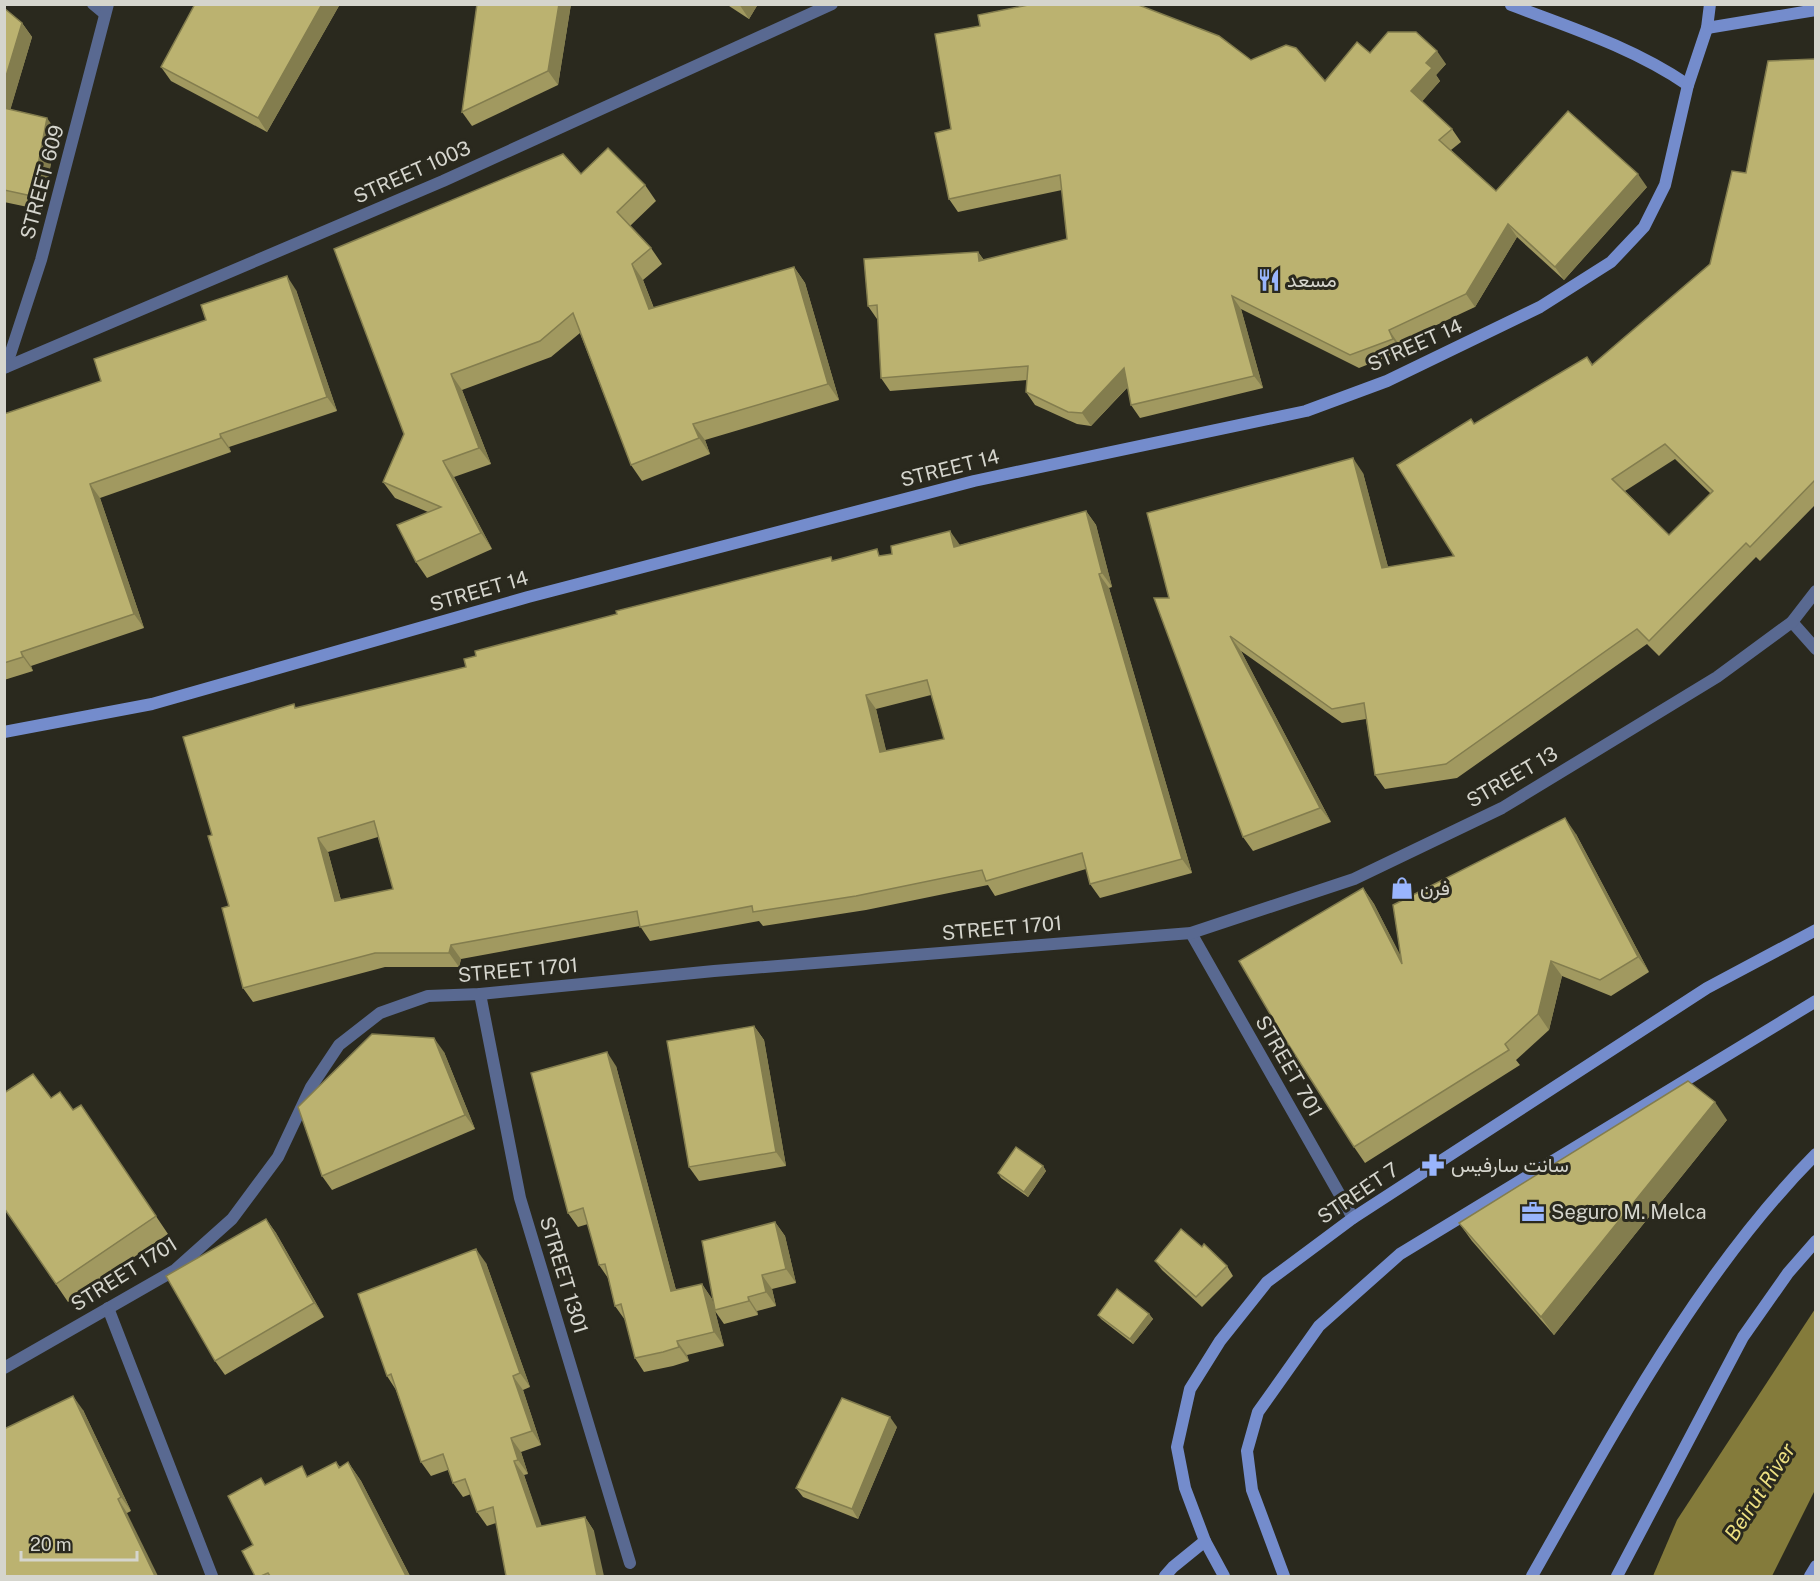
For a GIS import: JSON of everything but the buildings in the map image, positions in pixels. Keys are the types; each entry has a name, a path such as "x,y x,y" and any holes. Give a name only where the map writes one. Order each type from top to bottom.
{"street":[{"path":"93,4 107,9"},
{"name":"STREET 1003","path":"5,367 443,181 832,4"},
{"path":"1507,4 1617,46 1661,66 1688,85"},
{"path":"1511,5 1538,4"},
{"name":"STREET 14","path":"4,732 152,704 528,597 951,487 1306,411 1367,388 1464,345 1540,307 1611,262 1644,227 1665,185 1688,85 1707,28 1710,4"},
{"name":"STREET 609","path":"5,367 41,260 107,9"},
{"path":"1707,28 1815,10"},
{"name":"STREET 13","path":"1191,933 1354,879 1502,808 1717,677 1792,622 1815,591"},
{"path":"1792,622 1815,649"},
{"name":"STREET 7","path":"1224,1576 1205,1541 1185,1488 1177,1447 1190,1389 1220,1341 1267,1282 1353,1218 1707,988 1815,930"},
{"name":"STREET 1701","path":"4,1368 175,1270 232,1220 278,1157 311,1088 339,1045 380,1013 428,996 480,994 726,970 1191,933"},
{"name":"STREET 701","path":"1191,933 1353,1218"},
{"name":"STREET 1301","path":"480,994 520,1198 630,1563"},
{"path":"1284,1576 1252,1490 1247,1450 1258,1412 1319,1326 1400,1254 1815,1001"},
{"path":"1532,1576 1670,1343 1722,1265 1815,1154"},
{"path":"1617,1576 1743,1337 1788,1272 1815,1241"},
{"path":"108,1308 212,1576"},
{"path":"1165,1576 1205,1541"},
{"path":"1810,1576 1815,1566"}],"water":[{"name":"Beirut River","path":"1815,1309 1815,1490 1772,1576 1653,1576 1677,1520"}],"place":[{"name":"مسعد","path":"1269,280"},
{"name":"فرن","path":"1402,888"},
{"name":"سانت سارفيس","path":"1433,1165"},
{"name":"Seguro M. Melca","path":"1533,1212"}]}
